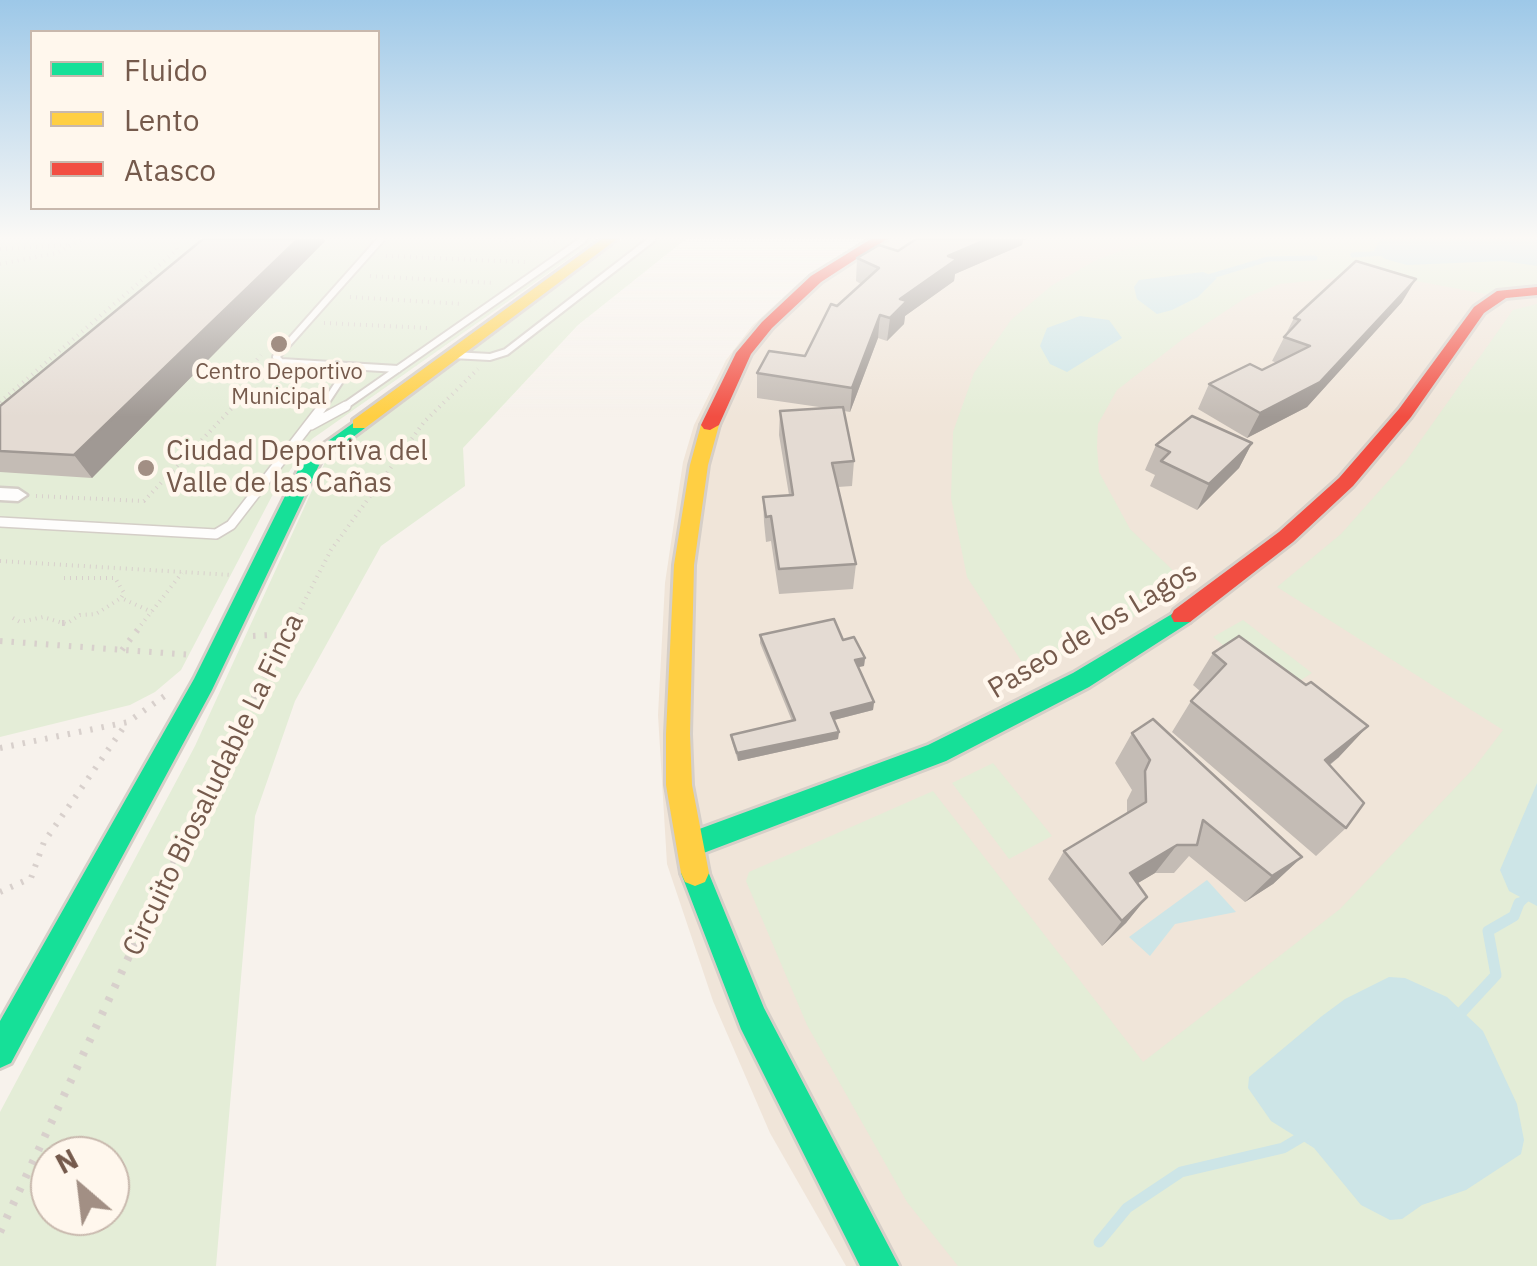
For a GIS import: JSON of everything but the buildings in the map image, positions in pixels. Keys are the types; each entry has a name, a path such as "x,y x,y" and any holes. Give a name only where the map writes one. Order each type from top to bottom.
{"street":[{"path":"0,1052 216,656 313,458 530,298"},
{"path":"796,298 744,353 715,408 699,465 684,565 679,785 693,844 696,881 752,1018 836,1188 880,1266"},
{"name":"Paseo de los Lagos","path":"693,844 937,752 1081,680 1164,630 1272,548 1346,482 1405,413 1487,302 1496,298"}],"lane":[{"path":"328,298 276,357 281,362 399,370"},
{"path":"310,426 399,370 501,298"},
{"path":"452,355 490,357 506,352 576,298"},
{"path":"0,522 216,534 232,525 310,426 349,367"}],"path":[{"path":"0,402 121,298"},
{"path":"364,298 462,304"},
{"path":"306,322 446,328"},
{"path":"9,495 144,501 249,390 231,389 270,345 285,346"},
{"name":"Circuito Biosaludable La Finca","path":"0,1232 219,764 331,550 424,422 478,370"},
{"path":"0,561 254,576"},
{"path":"122,650 183,572"},
{"path":"64,578 116,578 124,592 121,598"},
{"path":"14,618 20,622 43,617 66,624 80,616 96,614 109,602 121,598 152,612"},
{"path":"0,640 216,656"},
{"path":"0,892 30,878 44,842 78,788 128,722 172,690"},
{"path":"0,748 128,722"}],"shaded area":[{"path":"782,298 1537,298 1537,1266 846,1266 770,1133 713,1001 667,864 658,715 665,583 683,462 694,425 726,360 752,326"}],"green space":[{"name":"Ciudad Deportiva del Valle de las Cañas","path":"0,298 513,298 312,439 272,496 181,670 155,692 130,705 0,737"},
{"path":"543,298 612,298 578,325 463,448 465,486 381,546 295,701 255,816 216,1266 0,1266 0,1112 195,746 326,460"},
{"path":"1037,298 1245,298 1183,339 1117,390 1098,424 1099,472 1130,529 1190,587 1029,673 967,577 951,498 953,432 974,373 1011,320"},
{"path":"1537,304 1537,1266 958,1266 907,1202 807,1025 746,881 749,872 933,791 1143,1062 1340,909 1474,768 1503,730 1277,587 1341,534 1406,461 1513,310"},
{"path":"1243,620 1312,673 1282,692 1213,637"},
{"path":"993,763 1052,836 1009,859 952,783"}],"water":[{"path":"1137,298 1196,298 1157,314"},
{"path":"1080,316 1109,320 1122,338 1067,372 1050,364 1040,346 1047,328"},
{"path":"1537,783 1537,906 1509,891 1500,870"},
{"path":"1207,880 1236,912 1175,924 1150,956 1129,937"},
{"path":"1389,977 1405,978 1447,997 1483,1031 1517,1104 1524,1140 1521,1154 1466,1190 1422,1205 1402,1219 1390,1220 1361,1205 1314,1148 1271,1121 1248,1088 1249,1077 1322,1016 1345,999"}],"waterway":[{"path":"1518,905 1537,887"},
{"path":"1458,1016 1496,975 1488,931 1514,916 1518,905"},
{"path":"1099,1242 1127,1208 1181,1172 1283,1148 1305,1135"}],"traffic: fast":[{"path":"0,1052 204,683 313,458 359,424"},
{"path":"693,844 937,753 1081,680 1182,616"},
{"path":"695,873 752,1018 880,1266"}],"traffic: slow":[{"path":"359,424 531,298"},
{"path":"695,873 679,785 678,734 684,565 699,465 710,425"}],"traffic: jam":[{"path":"710,425 744,353 796,298"},
{"path":"1182,616 1286,537 1346,482 1405,413 1479,310 1496,298"}],"place":[{"name":"Centro Deportivo Municipal","path":"279,344"},
{"name":"Ciudad Deportiva del Valle de las Cañas","path":"146,468"}]}
